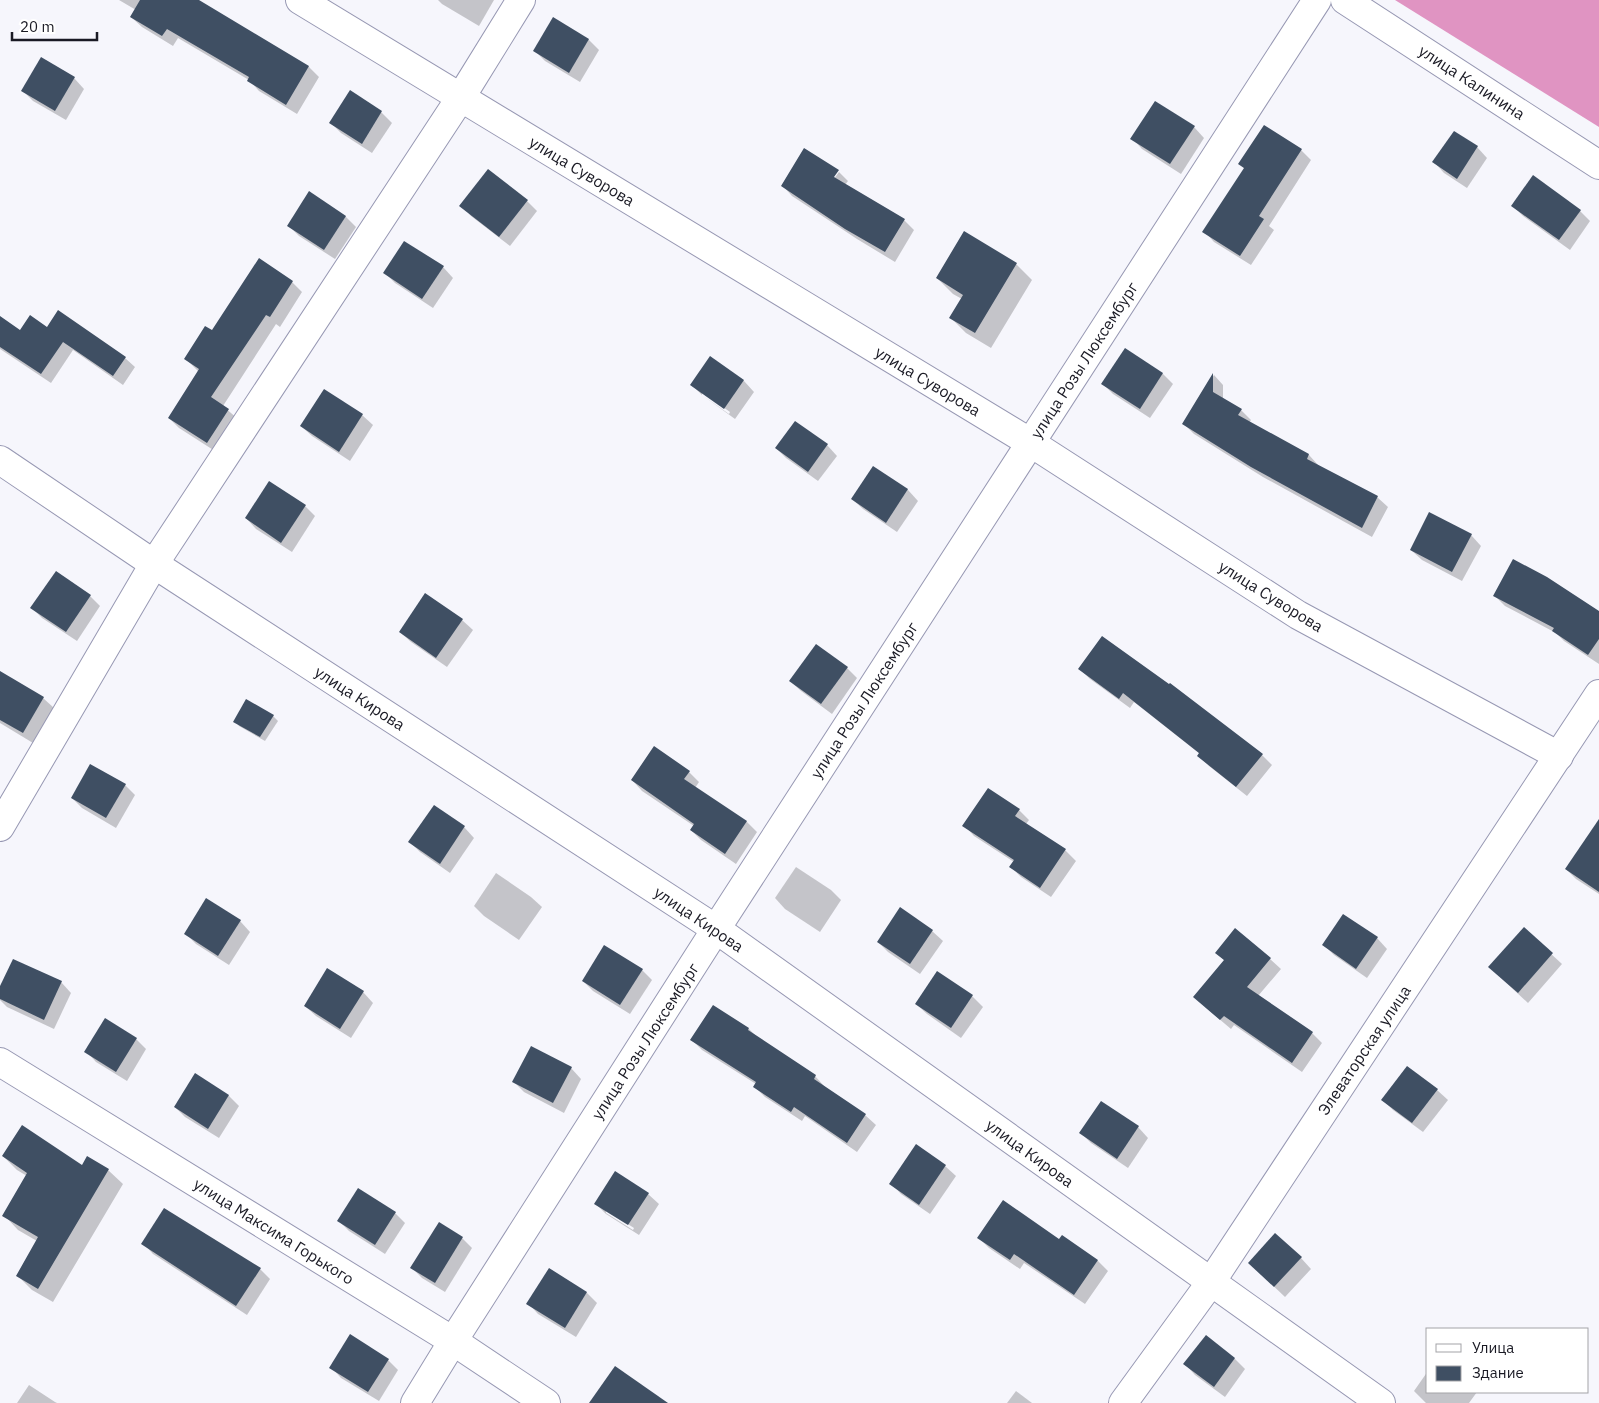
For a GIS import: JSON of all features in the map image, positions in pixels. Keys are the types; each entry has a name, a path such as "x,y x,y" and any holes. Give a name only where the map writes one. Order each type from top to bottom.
{"street":[{"name":"улица Суворова","path":"300,0 1030,443 1298,615 1559,756"},
{"path":"0,827 154,564 461,97 521,0"},
{"name":"улица Розы Люксембург","path":"415,1403 716,929 1317,0"},
{"name":"улица Калинина","path":"1345,0 1599,165"},
{"name":"улица Кирова","path":"0,460 154,564 716,929 1381,1403"},
{"name":"Элеваторская улица","path":"1123,1403 1211,1282 1599,694"},
{"name":"улица Максима Горького","path":"0,1062 453,1341 546,1403"}],"shaded area":[{"path":"1395,0 1599,0 1599,127"}],"building":[{"path":"140,0 199,0 309,66 286,105 247,81 249,77 167,29 162,36 130,17"},
{"path":"553,17 589,39 569,73 533,51"},
{"path":"41,57 75,77 55,111 21,91"},
{"path":"350,90 382,111 362,144 329,123"},
{"path":"1155,101 1195,126 1170,164 1130,139"},
{"path":"1264,125 1302,149 1259,216 1264,219 1240,256 1202,232 1244,168 1238,164"},
{"path":"1454,131 1478,146 1457,179 1432,162"},
{"path":"804,148 839,170 834,177 905,219 885,252 845,229 781,186"},
{"path":"488,169 528,200 499,237 459,206"},
{"path":"1533,175 1581,210 1559,240 1511,206"},
{"path":"309,191 346,216 324,250 287,226"},
{"path":"964,231 1017,263 975,333 949,318 963,295 936,278"},
{"path":"404,241 444,266 422,299 383,273"},
{"path":"259,258 293,281 270,317 266,315 211,397 229,409 207,443 168,418 199,369 184,359 205,326 212,330"},
{"path":"58,310 126,357 113,376 63,342 41,374 0,347 0,316 20,330 30,315 47,327"},
{"path":"1125,348 1163,373 1140,409 1101,384"},
{"path":"710,356 744,380 724,409 690,385"},
{"path":"1213,373 1213,392 1242,409 1238,415 1309,454 1307,459 1378,496 1362,528 1251,467 1182,424"},
{"path":"324,389 363,414 339,452 300,426"},
{"path":"795,421 828,444 808,472 775,448"},
{"path":"873,466 908,489 886,523 851,499"},
{"path":"269,481 306,505 281,543 245,518"},
{"path":"1429,512 1472,534 1452,572 1410,550"},
{"path":"1513,559 1547,577 1599,611 1599,639 1588,655 1552,631 1554,628 1493,596"},
{"path":"56,571 91,595 66,632 30,608"},
{"path":"425,593 463,619 436,658 399,632"},
{"path":"1102,636 1170,683 1263,754 1236,787 1197,756 1199,753 1123,693 1119,699 1078,669"},
{"path":"816,644 848,667 821,704 789,681"},
{"path":"0,671 44,697 23,733 0,720"},
{"path":"246,699 274,715 260,737 233,722"},
{"path":"654,746 690,771 684,779 747,821 725,854 690,830 694,824 631,780"},
{"path":"90,764 126,784 106,818 71,798"},
{"path":"988,788 1020,809 1015,816 1066,849 1040,888 1009,867 1014,860 962,826"},
{"path":"434,805 465,826 440,864 408,842"},
{"path":"1599,819 1599,892 1565,869"},
{"path":"206,898 241,920 218,956 184,934"},
{"path":"900,907 933,930 910,964 877,942"},
{"path":"1343,914 1378,937 1356,969 1322,945"},
{"path":"1524,927 1553,953 1518,993 1488,967"},
{"path":"1235,928 1271,958 1247,987 1313,1032 1292,1063 1224,1016 1220,1020 1193,997 1224,960 1215,953"},
{"path":"604,945 643,969 620,1005 582,981"},
{"path":"13,959 62,981 44,1020 0,999 0,986"},
{"path":"327,968 364,991 340,1029 304,1006"},
{"path":"937,971 973,995 951,1028 915,1004"},
{"path":"713,1005 816,1075 814,1079 866,1114 847,1143 794,1107 791,1112 753,1087 756,1082 690,1040"},
{"path":"105,1018 137,1038 116,1072 84,1052"},
{"path":"531,1046 572,1067 553,1103 512,1082"},
{"path":"1407,1066 1438,1089 1412,1123 1381,1100"},
{"path":"195,1073 229,1095 208,1129 174,1107"},
{"path":"1101,1101 1139,1126 1117,1159 1079,1133"},
{"path":"22,1125 82,1165 87,1156 109,1169 38,1289 16,1276 38,1237 2,1216 27,1173 2,1156"},
{"path":"916,1144 946,1165 919,1205 889,1184"},
{"path":"615,1171 649,1193 628,1225 594,1204"},
{"path":"358,1188 396,1212 375,1245 337,1221"},
{"path":"1003,1200 1059,1239 1062,1235 1098,1260 1074,1295 1014,1254 1010,1260 977,1238"},
{"path":"164,1208 261,1268 236,1306 141,1244"},
{"path":"439,1222 463,1237 435,1283 410,1268"},
{"path":"1275,1233 1302,1257 1274,1287 1248,1263"},
{"path":"549,1268 587,1292 565,1328 526,1304"},
{"path":"350,1334 389,1359 368,1392 329,1368"},
{"path":"1206,1335 1235,1358 1214,1387 1183,1364"},
{"path":"615,1366 668,1403 589,1403"}]}
